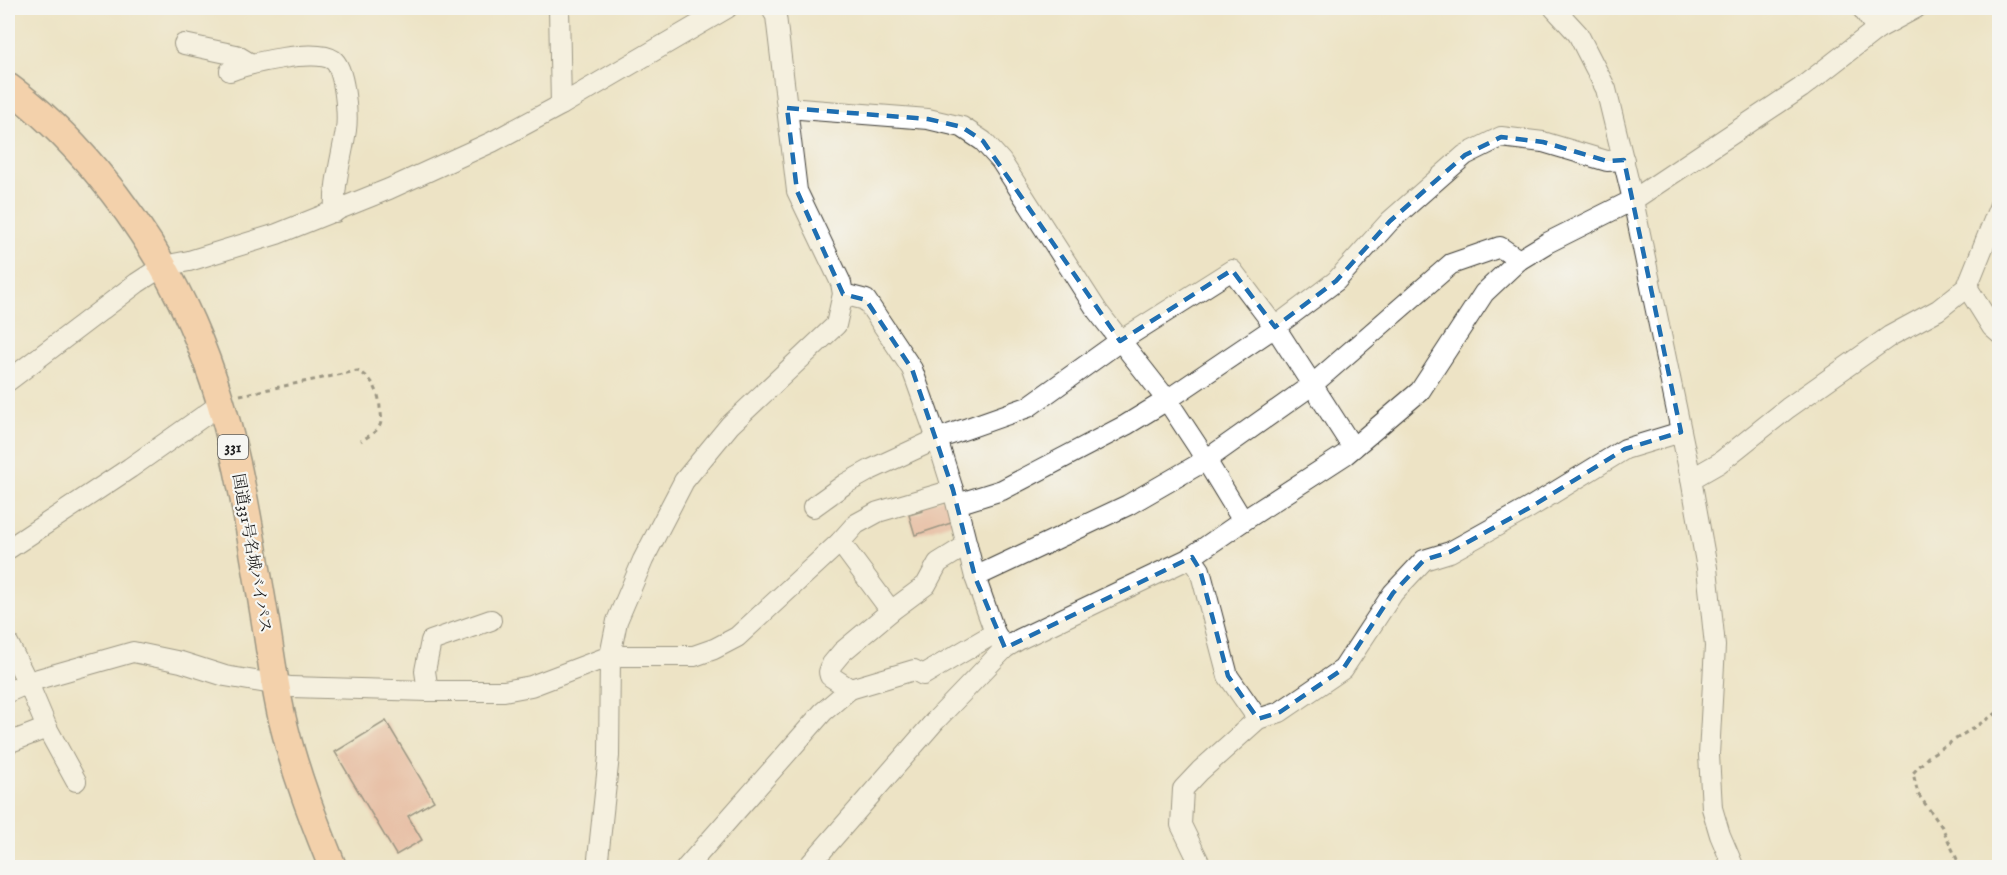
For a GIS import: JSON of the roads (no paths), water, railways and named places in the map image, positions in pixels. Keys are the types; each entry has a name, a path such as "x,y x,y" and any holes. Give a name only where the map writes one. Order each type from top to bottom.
{"highway":[{"name":"国道331号名城バイパス","path":"8,87 76,148 128,211 164,266 209,365 222,404 243,492 275,684 296,770 333,867"}],"street":[{"path":"559,8 561,105"},
{"path":"8,381 137,283 164,266 189,261 277,234 335,212 492,142 561,105 728,8"},
{"path":"597,867 609,756 610,656 617,621 643,560 684,481 730,425 836,325 843,294 831,261 797,191 776,16 771,8"},
{"path":"1554,8 1578,34 1606,89 1633,200 1691,479 1707,568 1715,645 1709,755 1712,808 1720,835 1734,867"},
{"path":"1862,8 1877,28"},
{"path":"686,867 823,712 850,689 915,670 923,675 1191,556 1353,448 1420,391 1484,293 1519,260 1547,243 1633,200 1801,88 1877,28 1916,8"},
{"path":"184,44 236,55 251,64"},
{"path":"230,70 251,64 319,54 334,60 342,71 346,127 334,199 335,212"},
{"path":"787,108 928,119 962,127 983,141 1001,161 1098,312 1167,400 1243,521"},
{"path":"8,692 28,683 133,652 181,662 225,676 291,687 428,691 513,689 531,686 610,656 694,656 714,650 737,637 840,542 856,524 878,512 1002,490 1125,425 1167,400 1275,327 1336,281 1390,221 1465,154 1501,137 1544,142 1607,161 1624,160"},
{"path":"1691,479 1719,463 1788,408 1890,336 1938,310 1967,287 2000,205"},
{"path":"975,577 1128,505 1206,460 1312,385 1451,264 1500,248 1519,260"},
{"path":"813,507 845,484 870,470 938,439 1028,406 1120,340 1232,270 1275,327 1353,448"},
{"path":"1967,287 1992,327 2000,334"},
{"path":"843,294 866,300 912,369 938,439 975,577 1000,640"},
{"path":"8,549 222,404"},
{"path":"1202,867 1181,825 1183,789 1258,719 1280,712 1343,669 1393,593 1424,560 1450,552 1519,514 1626,448 1681,432"},
{"path":"840,542 891,611"},
{"path":"850,689 830,676 832,664 842,652 926,585 938,563 967,545"},
{"path":"1191,556 1200,570 1228,676 1258,719"},
{"path":"428,691 425,671 430,642 491,620"},
{"path":"807,867 935,721 1000,640"},
{"path":"8,643 47,728 76,782"},
{"path":"8,743 47,728"}]}
